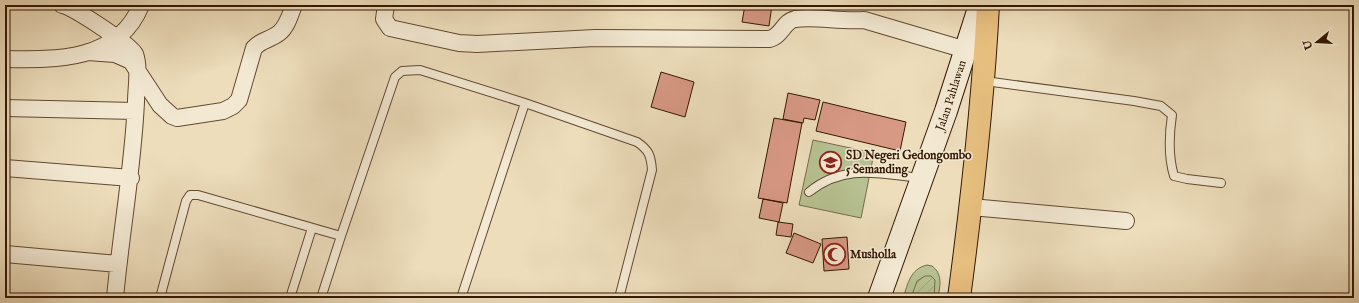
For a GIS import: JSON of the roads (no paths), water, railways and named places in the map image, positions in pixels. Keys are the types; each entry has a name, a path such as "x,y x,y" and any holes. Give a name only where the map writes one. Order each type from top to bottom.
{"highway":[{"path":"960,298 984,81 988,5"}],"main road":[{"name":"Jalan Pahlawan","path":"879,298 922,178 980,5"}],"street":[{"path":"62,5 85,17 134,51 137,71 131,178 118,264 115,298"},
{"path":"5,59 48,60 88,52 105,46 124,34 141,5"},
{"path":"88,52 115,54 123,56 131,61 160,105 172,116 183,118 228,108 239,100 254,48 259,43 278,34 285,27 294,5"},
{"path":"386,5 384,19 390,28 464,44 595,38 769,39 777,36 790,22 800,19 849,22 864,20 966,50"},
{"path":"5,108 135,111"},
{"path":"5,168 131,178"},
{"path":"971,207 1126,221"},
{"path":"5,254 118,264"}],"lane":[{"path":"322,298 341,236 395,77 402,71 420,70 525,103 637,142 646,148 651,155 652,170 619,298"},
{"path":"984,81 1161,106 1172,115 1170,132 1171,166 1174,176 1221,183"},
{"path":"461,298 525,103"},
{"path":"809,192 824,181 849,173 862,172 922,178"},
{"path":"160,298 186,201 190,195 198,195 341,236"},
{"path":"290,298 312,228"}],"place":[{"name":"SD Negeri Gedongombo 5 Semanding","path":"831,162"},
{"name":"Musholla","path":"835,254"}]}
